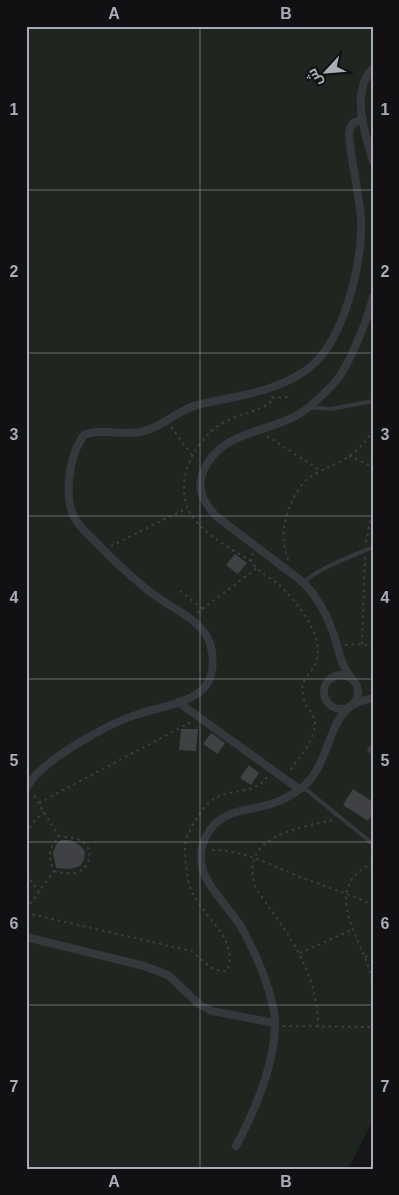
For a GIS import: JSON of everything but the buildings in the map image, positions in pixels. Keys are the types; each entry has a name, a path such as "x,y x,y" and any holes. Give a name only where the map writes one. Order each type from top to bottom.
{"street":[{"path":"373,68 366,74 362,85 361,112 373,161"},
{"path":"29,788 37,774 71,748 126,719 191,698 204,689 211,678 213,658 211,644 199,625 160,599 119,565 76,521 69,497 74,452 84,435 94,431 142,432 159,426 187,408 255,393 282,383 304,372 321,358 334,336 346,308 362,241 358,188 349,132 353,123 363,119"},
{"path":"236,1146 254,1107 272,1058 275,1036 274,1014 268,987 243,930 204,876 201,862 202,846 210,830 220,819 232,813 276,803 301,788 314,775 323,760 340,718 352,706 358,696 355,683 343,667 332,629 313,593 304,583 216,516 208,508 202,496 200,484 208,461 219,449 245,433 287,420 309,407 342,372 373,297"},
{"path":"337,724 330,706 326,702 324,691 334,672 339,655"},
{"path":"328,681 338,675 343,675 373,698 341,710 330,706"},
{"path":"178,702 271,769 301,788"},
{"path":"26,937 144,966 168,975 200,1005 212,1011 274,1023"}],"lane":[{"path":"309,407 331,409 373,401"},
{"path":"304,583 308,577 373,547"},
{"path":"301,788 373,844"}],"path":[{"path":"271,394 270,403 265,407 220,424 200,443 192,455 183,488 187,508 195,520 211,535 251,561 292,597 305,614 316,640 318,653 314,666 302,685 307,706 314,718 313,732 306,749 284,778"},
{"path":"272,398 289,397"},
{"path":"170,426 192,455"},
{"path":"288,560 284,548 283,529 285,517 303,483 356,452 373,432"},
{"path":"267,436 321,471"},
{"path":"349,456 373,467"},
{"path":"109,547 187,508"},
{"path":"362,644 365,550 367,534 373,516"},
{"path":"251,561 254,553"},
{"path":"194,615 257,568"},
{"path":"180,591 203,608"},
{"path":"345,645 362,644 373,646"},
{"path":"39,803 200,718"},
{"path":"26,913 190,951 220,972 227,971 230,962 228,945 220,930 204,911 190,888 185,849 187,838 192,826 208,804 216,798 230,793 257,787 265,780 271,769"},
{"path":"29,788 59,837"},
{"path":"26,833 35,820 44,812"},
{"path":"318,1027 314,990 300,953 255,887 251,876 252,861 264,844 290,830 341,818"},
{"path":"54,871 50,862 50,848 59,837"},
{"path":"54,871 72,874 79,872 88,864 90,856 88,847 84,842 69,837 59,837"},
{"path":"212,850 223,850 254,857 345,892 373,905"},
{"path":"373,863 356,874 348,882 345,892 345,905 373,984"},
{"path":"26,909 54,871"},
{"path":"26,875 40,891"},
{"path":"300,953 354,929"},
{"path":"365,957 373,955"},
{"path":"283,1026 373,1027"}],"shaded area":[{"path":"26,26 373,26 373,1120 348,1169 26,1169"}]}
